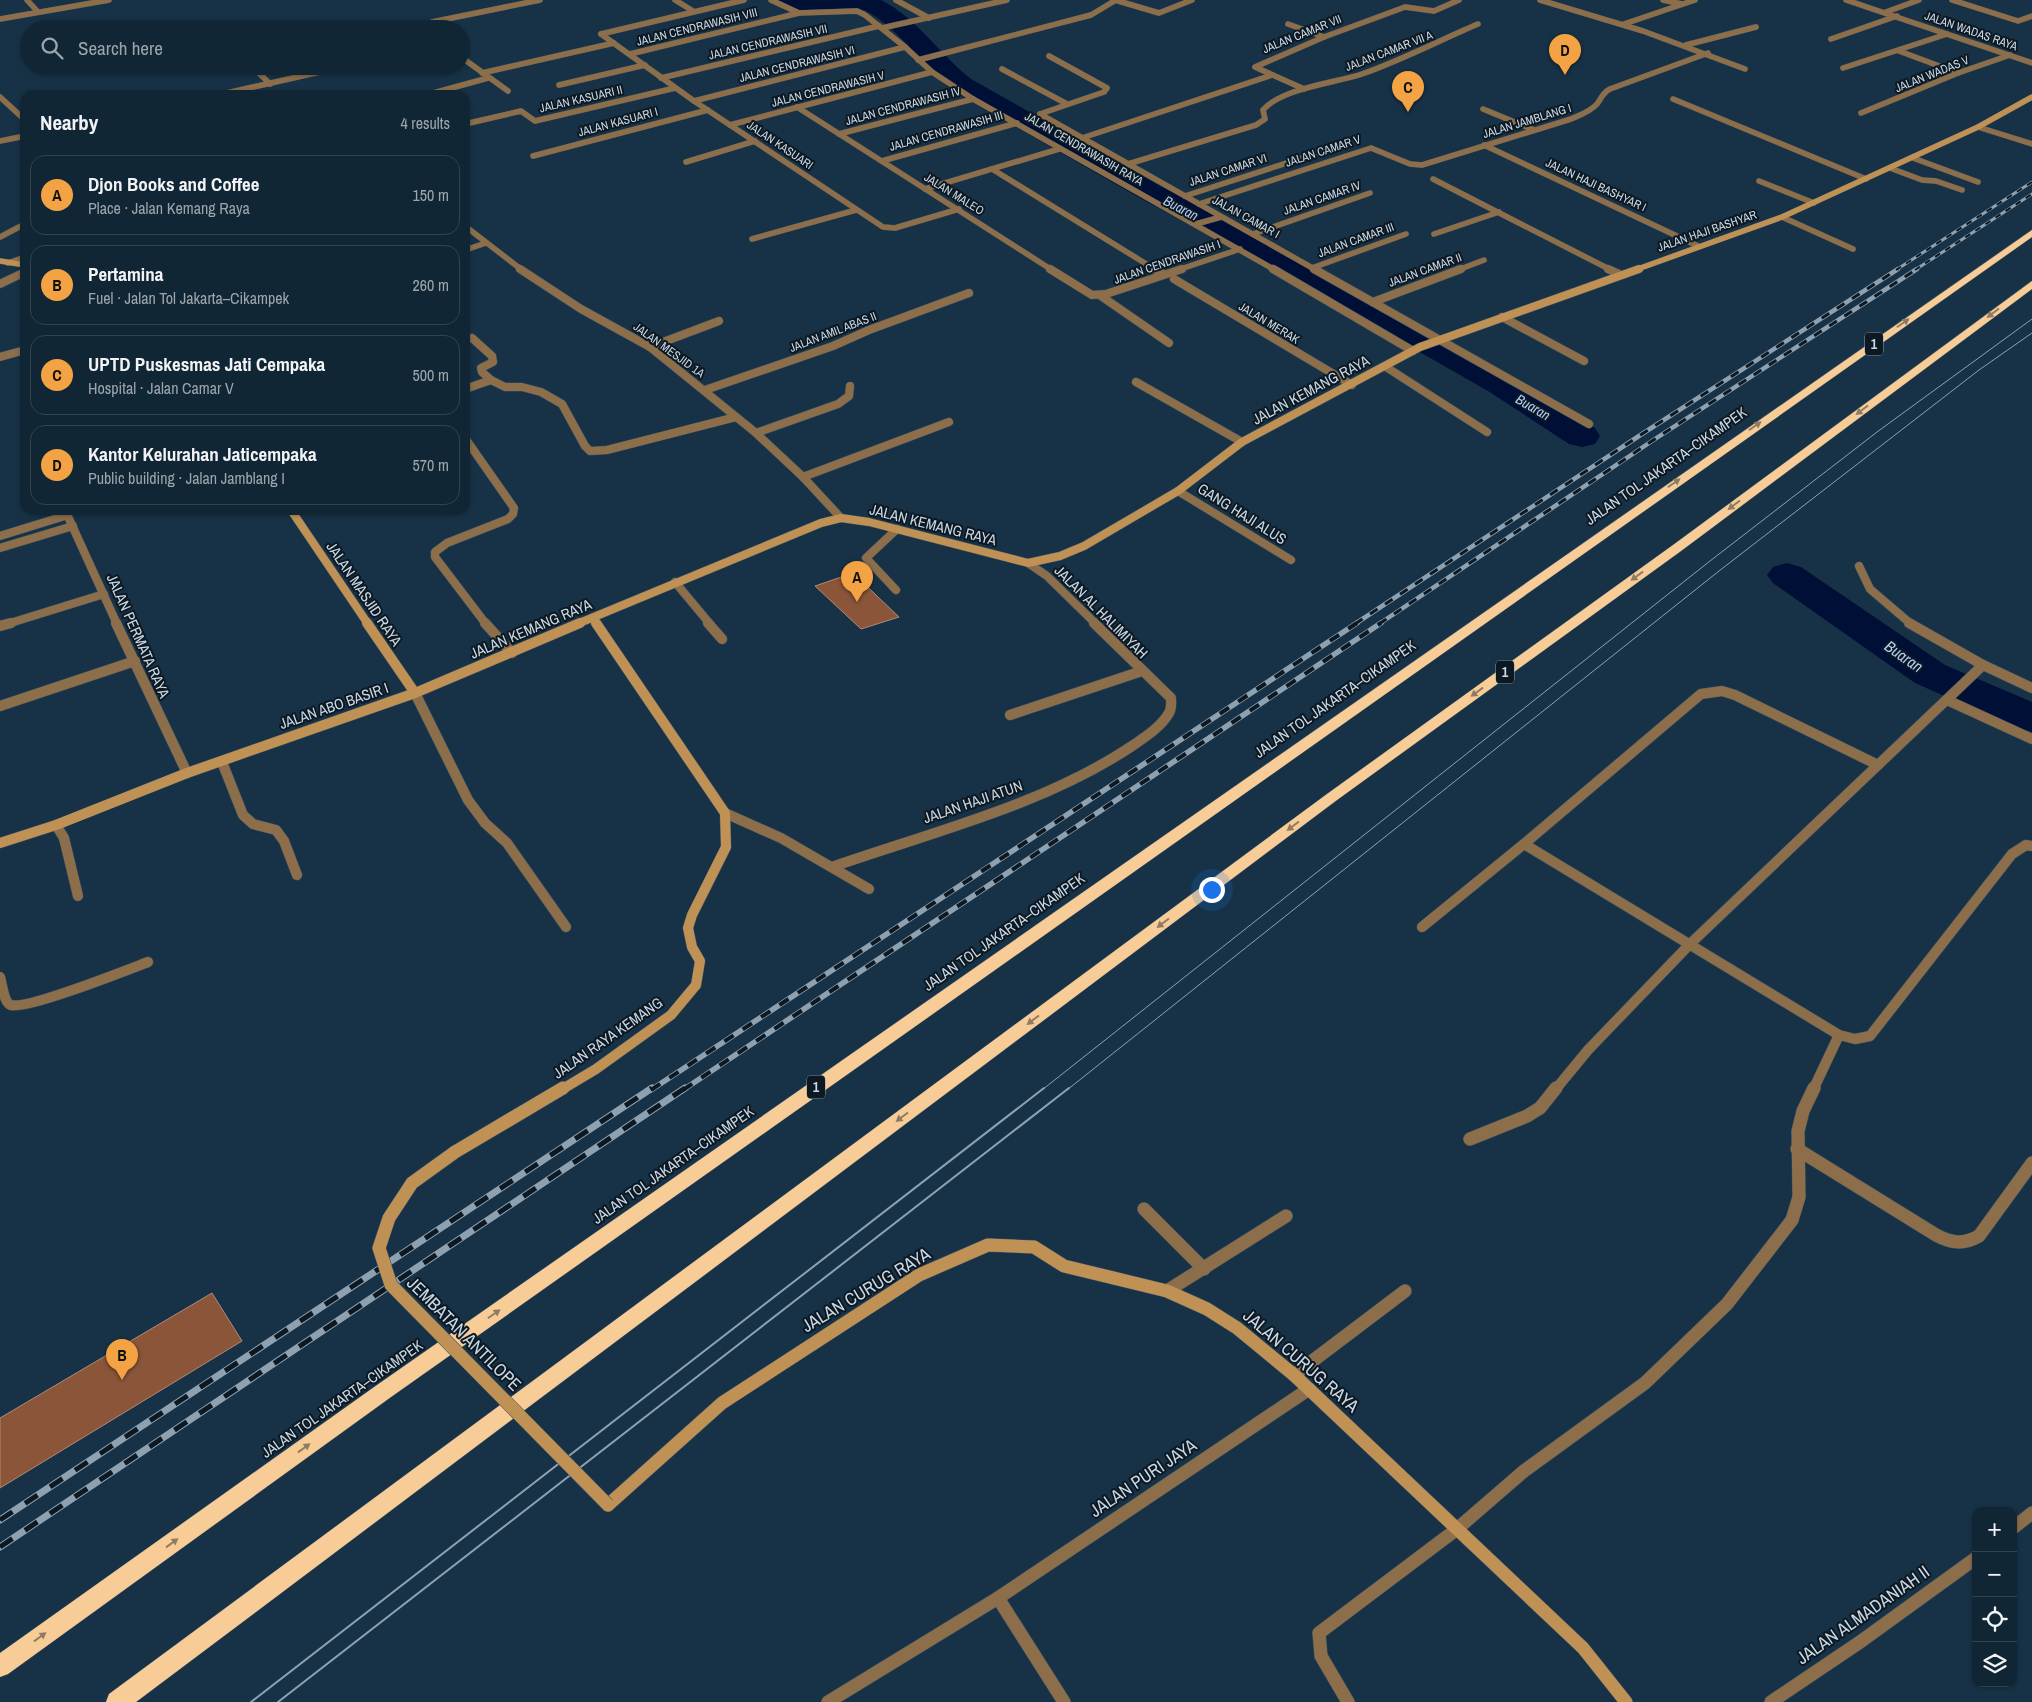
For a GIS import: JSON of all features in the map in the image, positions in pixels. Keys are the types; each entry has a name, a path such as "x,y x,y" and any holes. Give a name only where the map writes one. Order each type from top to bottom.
{"highway":[{"name":"JALAN TOL JAKARTA–CIKAMPEK","path":"0,1666 392,1385 2032,233"},
{"name":"1","path":"117,1702 1324,803 1677,548 2032,284"}],"street":[{"path":"27,0 38,12"},
{"path":"0,19 109,0"},
{"path":"452,20 527,1 540,0"},
{"path":"675,0 693,11 744,0"},
{"name":"JALAN CENDRAWASIH RAYA","path":"771,0 799,12 858,11 920,59 932,72 973,100 1198,224 1417,349"},
{"path":"896,0 929,18"},
{"name":"JALAN CENDRAWASIH VII","path":"661,78 880,27 1007,0"},
{"path":"920,59 1077,19 1096,12 1115,0 1159,13 1192,0"},
{"name":"JALAN CAMAR VII","path":"1304,89 1255,67 1324,37 1405,6 1434,11 1456,0"},
{"path":"1540,0 1624,24 1708,53 1745,69"},
{"path":"1663,0 1682,4"},
{"path":"1624,24 1695,0"},
{"name":"JALAN WADAS RAYA","path":"1846,0 2032,63"},
{"path":"1886,12 1919,0"},
{"path":"1952,0 2018,21 2032,16"},
{"name":"JALAN KASUARI","path":"693,11 601,34 694,101 883,227 895,228 959,210"},
{"name":"JALAN CENDRAWASIH VIII","path":"630,54 799,12"},
{"path":"1831,39 1897,16"},
{"path":"1288,24 1324,37"},
{"name":"JALAN CAMAR VII A","path":"1304,89 1362,74 1478,24"},
{"path":"1686,45 1756,27"},
{"path":"1844,68 1947,34"},
{"path":"482,73 614,43"},
{"name":"JALAN CENDRAWASIH VI","path":"694,101 904,47"},
{"path":"1899,51 1958,74"},
{"name":"JALAN JAMBLANG I","path":"1455,155 1586,113 1596,105 1602,93 1610,88 1708,53"},
{"name":"JALAN WADAS V","path":"1861,113 2010,55"},
{"path":"1002,69 1067,104 1104,92 1107,88 1049,56"},
{"path":"470,64 508,91"},
{"path":"559,85 645,65"},
{"name":"JALAN CENDRAWASIH V","path":"730,125 932,72"},
{"path":"261,75 270,84"},
{"path":"247,90 308,75"},
{"path":"1082,138 1208,98 1272,75"},
{"path":"444,90 488,78"},
{"name":"JALAN KASUARI II","path":"470,123 521,111 535,121 676,88"},
{"path":"1128,164 1256,125 1265,119 1262,110 1269,103 1304,89"},
{"path":"0,97 20,115"},
{"name":"JALAN HAJI BASHYAR","path":"1439,340 1782,217 1978,127 2032,97"},
{"path":"1674,99 1866,179"},
{"name":"JALAN CENDRAWASIH IV","path":"839,134 973,100"},
{"name":"JALAN CAMAR I","path":"1067,104 1040,114 1590,424"},
{"name":"JALAN MALEO","path":"797,107 1087,293 1101,296 1169,343"},
{"path":"1483,109 1534,130"},
{"name":"JALAN KASUARI I","path":"533,156 708,110"},
{"name":"JALAN CENDRAWASIH III","path":"882,161 1017,123"},
{"path":"1978,127 2032,144"},
{"path":"0,141 20,137"},
{"path":"686,162 755,141"},
{"name":"JALAN HAJI BASHYAR I","path":"1484,145 1698,246"},
{"name":"JALAN CAMAR VI","path":"1185,196 1336,147"},
{"name":"JALAN CAMAR V","path":"1198,204 1371,148 1410,164 1422,165 1455,155"},
{"path":"925,189 1060,149"},
{"path":"1913,158 1978,182"},
{"path":"1890,168 1922,180 1936,181 1962,190"},
{"path":"992,169 1163,274"},
{"path":"1433,180 1619,274"},
{"path":"1759,181 1814,203"},
{"name":"JALAN CAMAR IV","path":"1253,234 1370,193"},
{"path":"752,239 856,210"},
{"path":"1434,234 1499,212"},
{"path":"1198,224 1221,216"},
{"path":"1782,217 1853,249"},
{"path":"0,237 20,227"},
{"name":"JALAN MESJID 1A","path":"470,230 528,274 581,310 620,329 650,347 756,433 803,477 841,518"},
{"name":"JALAN CAMAR III","path":"1312,268 1406,234"},
{"path":"470,248 486,243"},
{"name":"JALAN CENDRAWASIH I","path":"1101,296 1240,249"},
{"path":"8,263 20,259"},
{"name":"JALAN CAMAR II","path":"1373,302 1484,260"},
{"path":"0,262 20,265"},
{"path":"0,284 20,274"},
{"name":"JALAN MERAK","path":"1174,279 1352,385"},
{"name":"JALAN AMIL ABAS II","path":"705,390 833,346 869,330 969,294"},
{"path":"1502,317 1584,361"},
{"path":"650,347 719,321"},
{"path":"472,338 492,356 493,362 481,368 482,372 491,380 505,387 522,387 541,392 562,404 585,446 590,451 607,450 736,418"},
{"name":"JALAN KEMANG RAYA","path":"415,693 676,582 806,529 841,518 869,522 1028,563 1060,556 1084,546 1178,491 1242,442 1417,349 1439,340"},
{"path":"0,357 20,351"},
{"path":"1386,366 1487,432"},
{"path":"470,387 491,380"},
{"path":"1136,382 1242,442"},
{"path":"756,433 838,404 850,396 850,386"},
{"path":"803,477 949,422"},
{"path":"470,445 514,508 514,513 512,517 506,520 446,543 435,552 435,557 495,635 512,653"},
{"name":"GANG HAJI ALUS","path":"1178,491 1291,560"},
{"path":"0,536 59,515"},
{"name":"JALAN PERMATA RAYA","path":"68,515 177,755 187,773"},
{"name":"JALAN MASJID RAYA","path":"293,515 415,693"},
{"path":"0,548 74,526"},
{"path":"896,590 866,558 897,529"},
{"name":"JALAN AL HALIMIYAH","path":"1010,715 1142,671 1047,576 1028,563"},
{"path":"1859,566 1870,588 1913,626 1979,669 2032,688"},
{"path":"676,582 722,639"},
{"path":"0,626 104,594"},
{"path":"593,618 725,813 750,823 869,889"},
{"path":"0,706 135,661"},
{"path":"1470,1139 1527,1116 1540,1108 1588,1050 1690,944 1979,669"},
{"name":"JALAN HAJI ATUN","path":"832,867 1027,799 1072,781 1120,752 1151,732 1168,714 1171,706 1171,698 1142,671"},
{"path":"1422,927 1702,694 1722,691 1735,695 1878,765"},
{"path":"415,693 468,800 485,823 507,843 566,927"},
{"name":"JALAN ABO BASIR I","path":"0,843 56,825 187,773 415,693"},
{"path":"1950,697 2032,739"},
{"path":"222,762 243,815 253,824 276,830 284,841 297,875"},
{"name":"JALAN RAYA KEMANG","path":"455,1152 596,1069 671,1015 696,985 700,961 692,947 688,928 692,915 726,847 725,813"},
{"path":"56,825 64,838 78,896"},
{"path":"1524,844 1839,1036 1862,1040 1870,1036 2012,854 2026,845 2032,846"},
{"path":"0,977 7,1002 11,1005 20,1005 39,1001 148,962"},
{"path":"1348,1702 1321,1656 1319,1633 1457,1529 1524,1471 1645,1383 1727,1304 1792,1220 1799,1197 1797,1149 1798,1131 1803,1111 1839,1036"},
{"path":"1797,1149 1936,1236 1949,1242 1960,1244 1970,1242 1979,1236 2032,1163"},
{"name":"JEMBATAN ANTILOPE","path":"455,1152 412,1183 388,1218 379,1248 391,1285 608,1505"},
{"path":"1144,1208 1204,1269"},
{"path":"1167,1291 1286,1216"},
{"name":"JALAN CURUG RAYA","path":"608,1505 722,1403 919,1275 988,1245 1034,1247 1064,1266 1167,1291 1207,1309 1237,1328 1294,1375 1583,1648 1626,1702"},
{"path":"1294,1375 1405,1291"},
{"name":"JALAN PURI JAYA","path":"835,1700 998,1598 1309,1389"},
{"path":"2017,1525 2032,1513"},
{"name":"JALAN ALMADANIAH II","path":"1772,1702 1876,1631 1972,1561"},
{"path":"998,1598 1064,1702"}],"building":[{"path":"853,573 899,617 861,629 815,586"},
{"path":"212,1293 242,1341 0,1488 0,1418"}],"waterway":[{"name":"Buaran","path":"785,0 792,5 868,3 878,8 897,21 936,62 962,85 1150,192 1315,279 1500,384 1582,436"},
{"name":"Buaran","path":"1787,575 1930,674 2032,718"}],"tram line":[{"path":"1042,1090 1710,561 1877,432 2032,319"},
{"path":"1067,1090 1719,571 1979,370 2032,333"},
{"path":"251,1702 1044,1088"},
{"path":"278,1702 1069,1088"}],"railway":[{"path":"1896,270 2032,182"},
{"path":"1915,270 2032,194"},
{"path":"1355,624 1642,434 1898,269"},
{"path":"1379,624 1655,439 1917,269"},
{"path":"651,1090 1357,623"},
{"path":"683,1090 1381,623"},
{"path":"0,1520 652,1088"},
{"path":"0,1547 685,1088"}],"place":[{"name":"Kantor Kelurahan Jaticempaka","path":"1565,75"},
{"name":"UPTD Puskesmas Jati Cempaka","path":"1408,112"},
{"name":"Djon Books and Coffee","path":"857,602"},
{"name":"Pertamina","path":"122,1380"}]}
